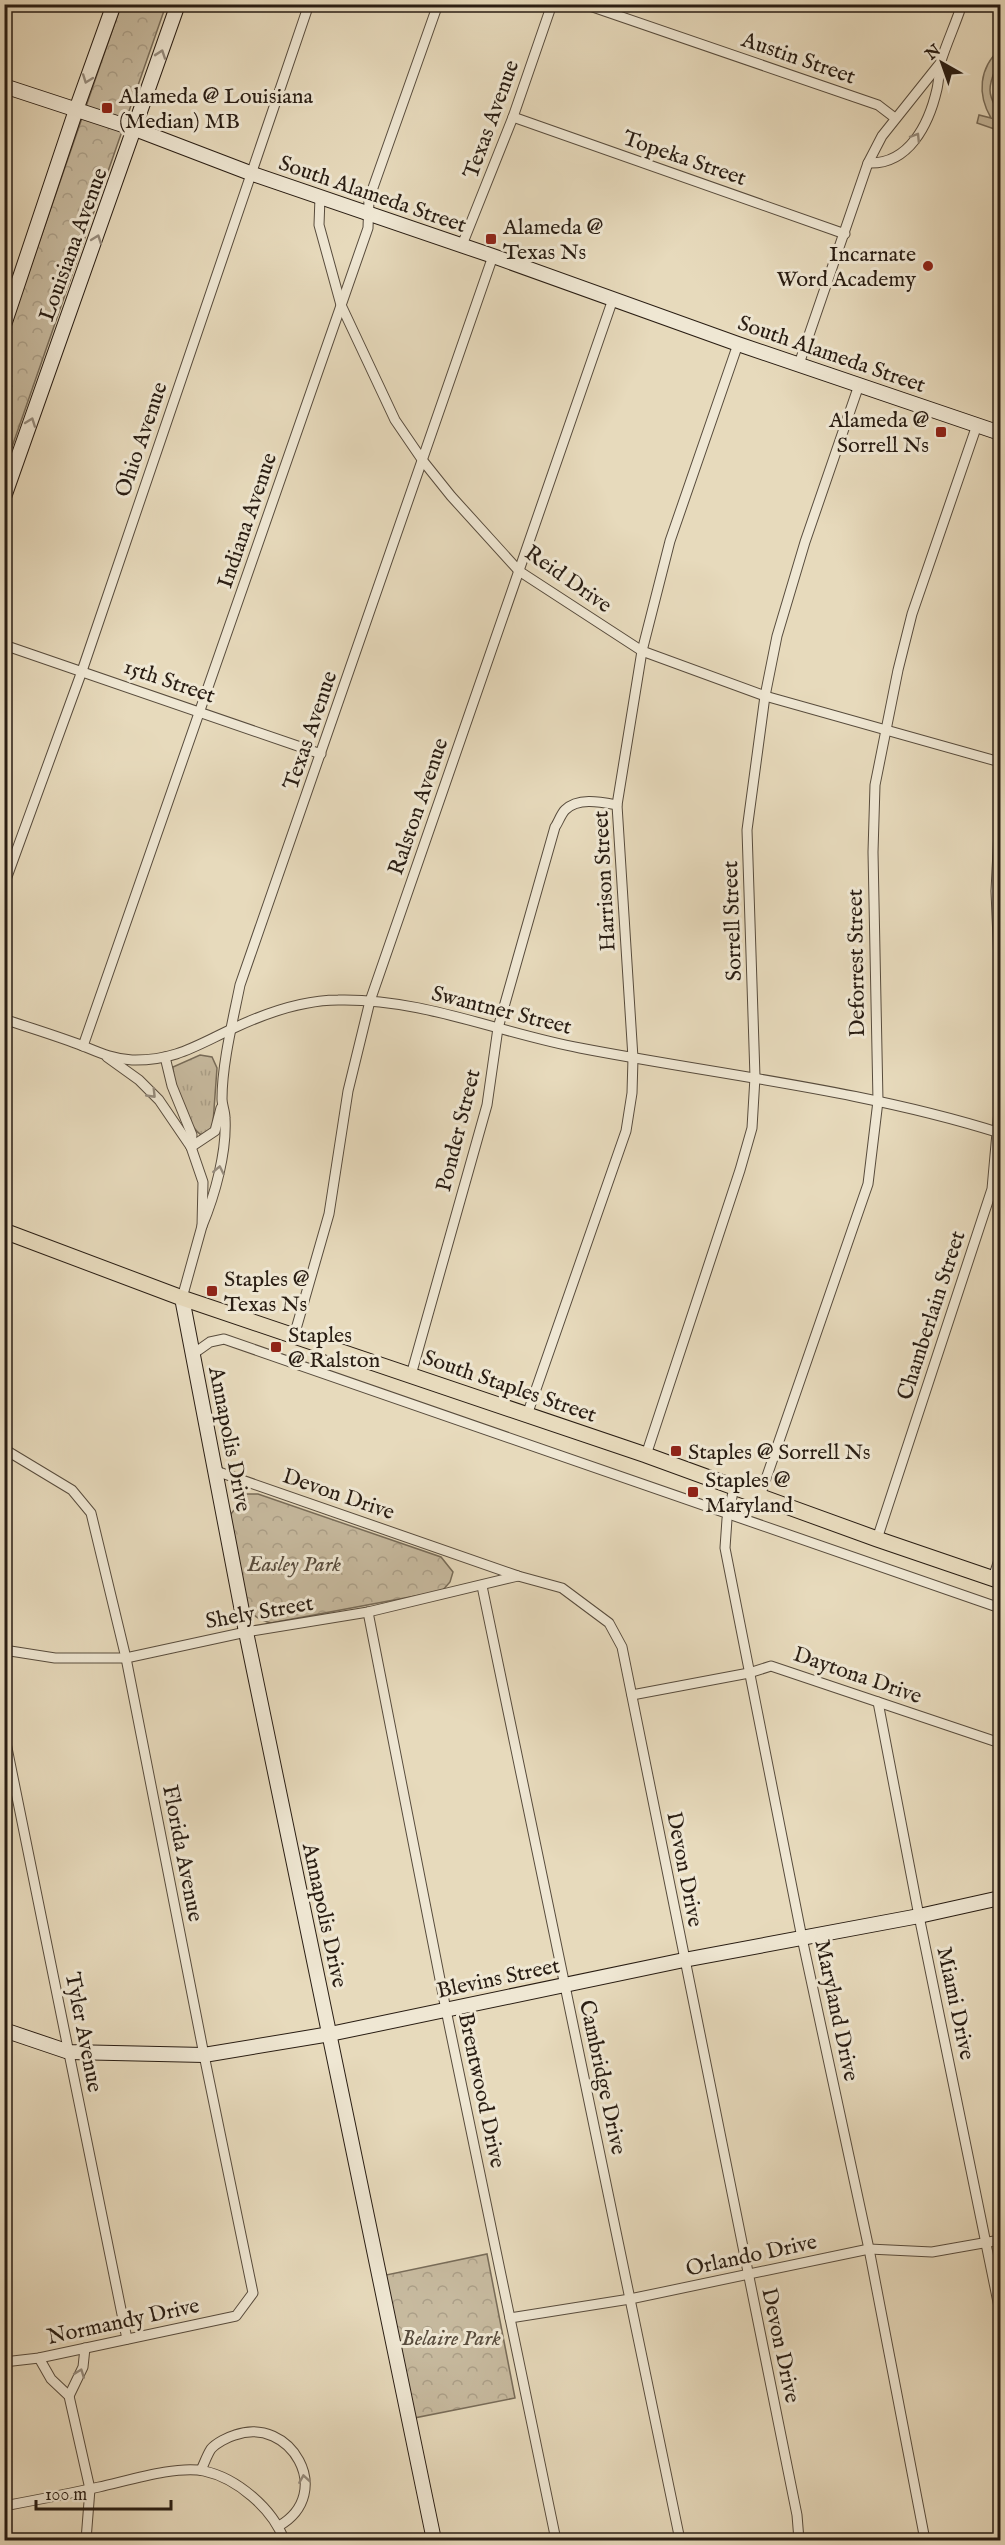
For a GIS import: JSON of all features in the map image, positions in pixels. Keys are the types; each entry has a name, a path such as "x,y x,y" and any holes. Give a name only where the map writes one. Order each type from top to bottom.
{"main road":[{"name":"South Staples Street","path":"4,1231 182,1298 646,1455 997,1580"}],"street":[{"name":"Louisiana Avenue","path":"4,325 114,4"},
{"name":"Louisiana Avenue","path":"4,497 178,4"},
{"name":"Ohio Avenue","path":"4,885 82,670 309,4"},
{"name":"Indiana Avenue","path":"83,1046 368,228 369,199 438,4"},
{"name":"Texas Avenue","path":"462,245 513,117 552,4"},
{"name":"Austin Street","path":"584,4 878,105 895,118"},
{"path":"868,163 882,164 893,160 915,141 937,90 941,63 962,4"},
{"path":"991,4 1000,8"},
{"path":"799,364 868,163 882,136 895,118 941,63"},
{"name":"South Alameda Street","path":"4,86 135,129 250,173 1000,433"},
{"name":"Topeka Street","path":"513,117 845,234"},
{"name":"Reid Drive","path":"320,197 319,225 341,305 395,420 423,461 482,532 519,571 642,651 765,696 885,732 1000,762"},
{"name":"Texas Avenue","path":"182,1298 202,1226 213,1201 221,1160 225,1118 222,1100 231,1029 240,985 494,256"},
{"name":"Ralston Avenue","path":"294,1336 329,1214 348,1091 370,1001 613,299"},
{"name":"Harrison Street","path":"527,1415 626,1131 632,1093 633,1058 617,805 642,651 670,541 738,344"},
{"name":"Sorrell Street","path":"646,1455 752,1128 755,1077 747,830 765,696 777,636 805,542 859,385"},
{"name":"Deforrest Street","path":"760,1496 868,1184 878,1101 873,852 875,785 912,614 977,425"},
{"name":"15th Street","path":"4,645 321,754"},
{"name":"Ponder Street","path":"411,1375 488,1105 498,1029 555,828 565,810 579,803 593,801 617,805"},
{"path":"1000,811 996,891 1000,987"},
{"name":"Swantner Street","path":"4,1019 83,1046 107,1057 132,1060 165,1057 191,1050 263,1015 301,1004 336,1000 370,1001 436,1011 578,1048 755,1077 878,1101 999,1132"},
{"name":"Texas Avenue","path":"107,1057 139,1080 159,1100 191,1147 203,1182 202,1226"},
{"name":"Texas Avenue","path":"165,1057 171,1086 192,1135 191,1147"},
{"name":"Chamberlain Street","path":"877,1539 992,1189 999,1132 1000,1099"},
{"path":"191,1147 215,1131 222,1100"},
{"name":"Annapolis Drive","path":"182,1298 246,1632 434,2541"},
{"path":"193,1354 210,1342 224,1339 1000,1608"},
{"name":"Florida Avenue","path":"4,1449 72,1490 91,1513 126,1658 253,2293 245,2307"},
{"name":"Devon Drive","path":"216,1471 518,1576 562,1588 609,1623 622,1647 632,1695 797,2515 799,2541"},
{"name":"Maryland Drive","path":"734,1488 728,1514 725,1548 802,1938 869,2250 926,2541"},
{"path":"997,1580 1000,1557"},
{"name":"Shely Street","path":"4,1650 55,1658 126,1658 246,1632 368,1612 518,1576"},
{"name":"Cambridge Drive","path":"482,1586 680,2541"},
{"name":"Brentwood Drive","path":"368,1612 446,2010 556,2541"},
{"name":"Daytona Drive","path":"632,1695 749,1673 771,1666 1000,1743"},
{"name":"Miami Drive","path":"878,1702 1000,2312"},
{"name":"Tyler Avenue","path":"4,1733 127,2339"},
{"name":"Blevins Street","path":"4,2030 69,2052 204,2055 330,2034 565,1984 919,1916 1000,1898"},
{"name":"Orlando Drive","path":"510,2318 630,2300 869,2250 932,2252 1000,2240"},
{"name":"Normandy Drive","path":"4,2362 39,2358 236,2316 245,2307"},
{"path":"69,2396 83,2367 85,2348"},
{"path":"39,2358 51,2379 69,2396 90,2489 86,2541"},
{"path":"201,2470 212,2448 229,2437 248,2430 265,2433 279,2440 295,2453 303,2471 306,2488 302,2503 294,2518 279,2526"},
{"path":"4,2506 164,2472 201,2470 219,2476 259,2503 279,2526 284,2541"}],"green space":[{"path":"121,5 166,5 5,467 5,341"},
{"path":"1000,49 990,90 1001,119 1000,131 977,123 979,115 991,118 984,100 982,82 988,64"},
{"path":"200,1055 212,1057 217,1068 213,1123 211,1129 202,1135 187,1115 173,1074 173,1067"},
{"name":"Easley Park","path":"246,1494 258,1494 441,1557 453,1572 450,1582 442,1591 271,1623 263,1620 254,1615 247,1606 230,1523 231,1514"},
{"name":"Belaire Park","path":"487,2254 515,2398 414,2418 386,2275"}],"place":[{"name":"Alameda @ Louisiana (Median) MB","path":"107,108"},
{"name":"Alameda @ Texas Ns","path":"491,239"},
{"name":"Incarnate Word Academy","path":"928,266"},
{"name":"Alameda @ Sorrell Ns","path":"941,432"},
{"name":"Staples @ Texas Ns","path":"212,1291"},
{"name":"Staples @ Ralston","path":"276,1347"},
{"name":"Staples @ Sorrell Ns","path":"676,1451"},
{"name":"Staples @ Maryland","path":"693,1492"}]}
